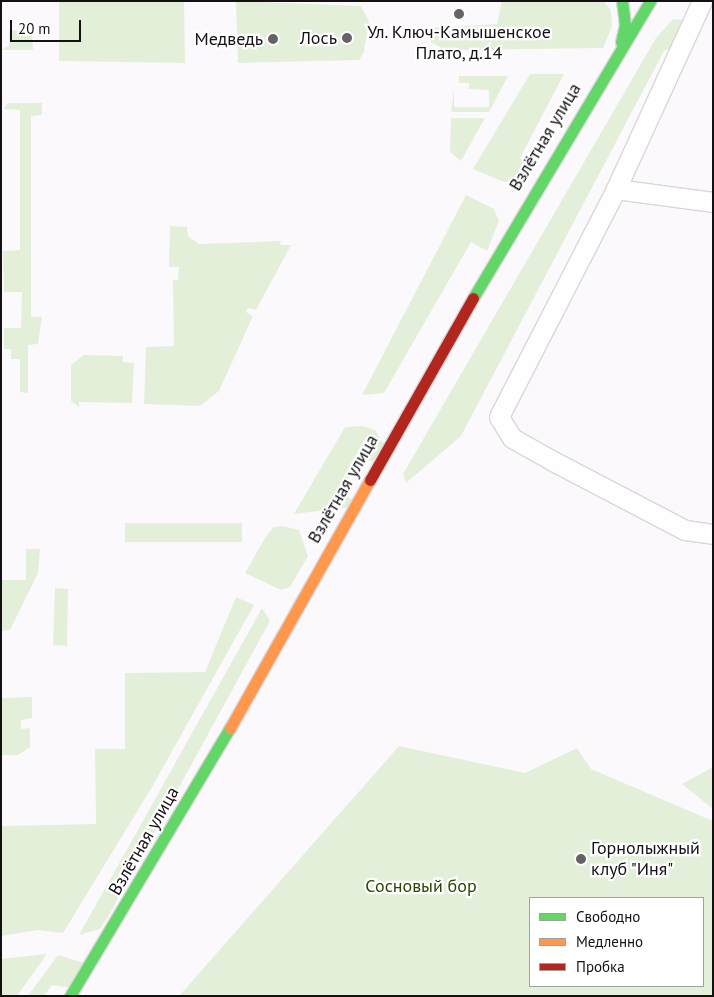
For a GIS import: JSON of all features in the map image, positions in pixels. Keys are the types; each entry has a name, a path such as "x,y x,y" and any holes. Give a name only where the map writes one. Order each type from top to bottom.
{"main road":[{"path":"619,48 625,25 622,1"},
{"name":"Взлётная улица","path":"70,996 100,954 188,802 336,533 619,48 650,1"}],"street":[{"path":"702,1 616,189 501,405 500,423 512,438 668,522 685,530 713,534"},
{"path":"616,189 713,202"}],"green space":[{"path":"59,1 184,1 185,63 59,61"},
{"path":"236,1 361,6 369,21 364,52 359,60 238,63"},
{"path":"502,1 603,1 611,10 612,27 603,48 445,50 431,42 431,28 497,24"},
{"path":"673,19 682,20 673,47 664,51 461,436 406,483 403,474 656,38"},
{"path":"9,30 32,32 33,50 1,50 9,46"},
{"path":"530,74 564,74 520,158 532,167 517,182 504,182 473,169"},
{"path":"459,76 508,76 489,112 451,112 454,89 454,107 489,107 489,90 469,89 469,83 459,83"},
{"path":"8,103 42,103 42,115 31,116 31,317 42,317 38,344 28,345 28,393 20,392 20,359 11,359 11,349 4,349 4,328 21,328 22,292 4,292 3,251 20,250 20,110 3,109"},
{"path":"451,118 485,118 461,161 450,152"},
{"path":"466,195 494,209 499,221 487,251 471,242 384,393 362,395"},
{"path":"170,226 187,227 188,236 199,244 281,241 280,245 291,245 256,310 248,308 246,312 253,316 219,391 200,406 144,404 146,347 174,346 173,280 178,280 179,267 169,267"},
{"path":"84,355 123,356 123,362 134,363 132,403 79,402 79,407 71,401 71,365"},
{"path":"363,426 375,430 384,444 377,463 358,457 343,492 354,502 352,507 294,514 345,427"},
{"path":"125,523 242,523 242,542 125,542"},
{"path":"283,526 299,530 308,556 290,587 281,590 245,573 265,538 274,527"},
{"path":"26,549 40,549 38,573 10,630 1,631 1,580 26,580"},
{"path":"55,588 68,589 67,646 53,645"},
{"path":"236,597 254,605 152,787 63,933 38,930 1,936 1,826 96,824 95,749 125,749 125,673 205,672"},
{"path":"262,608 270,621 108,917 100,929 79,935"},
{"path":"32,697 32,718 21,720 21,729 30,728 30,747 18,755 1,755 1,698"},
{"name":"Сосновый бор","path":"399,746 525,773 577,748 591,769 713,821 713,996 179,996"},
{"path":"713,767 713,809 682,784"},
{"path":"47,954 17,996 1,996 1,959"},
{"path":"58,955 84,963 73,988 52,985 44,996 28,996"}],"traffic: fast":[{"path":"621,42 625,25 622,1"},
{"path":"473,298 650,1"},
{"path":"70,996 230,728"}],"traffic: slow":[{"path":"230,728 370,480"}],"traffic: jam":[{"path":"370,480 473,298"}],"place":[{"name":"Ул. Ключ-Камышенское Плато, д.14","path":"459,14"},
{"name":"Лось","path":"347,38"},
{"name":"Медведь","path":"273,39"},
{"name":"Горнолыжный клуб \"Иня\"","path":"581,859"}]}
